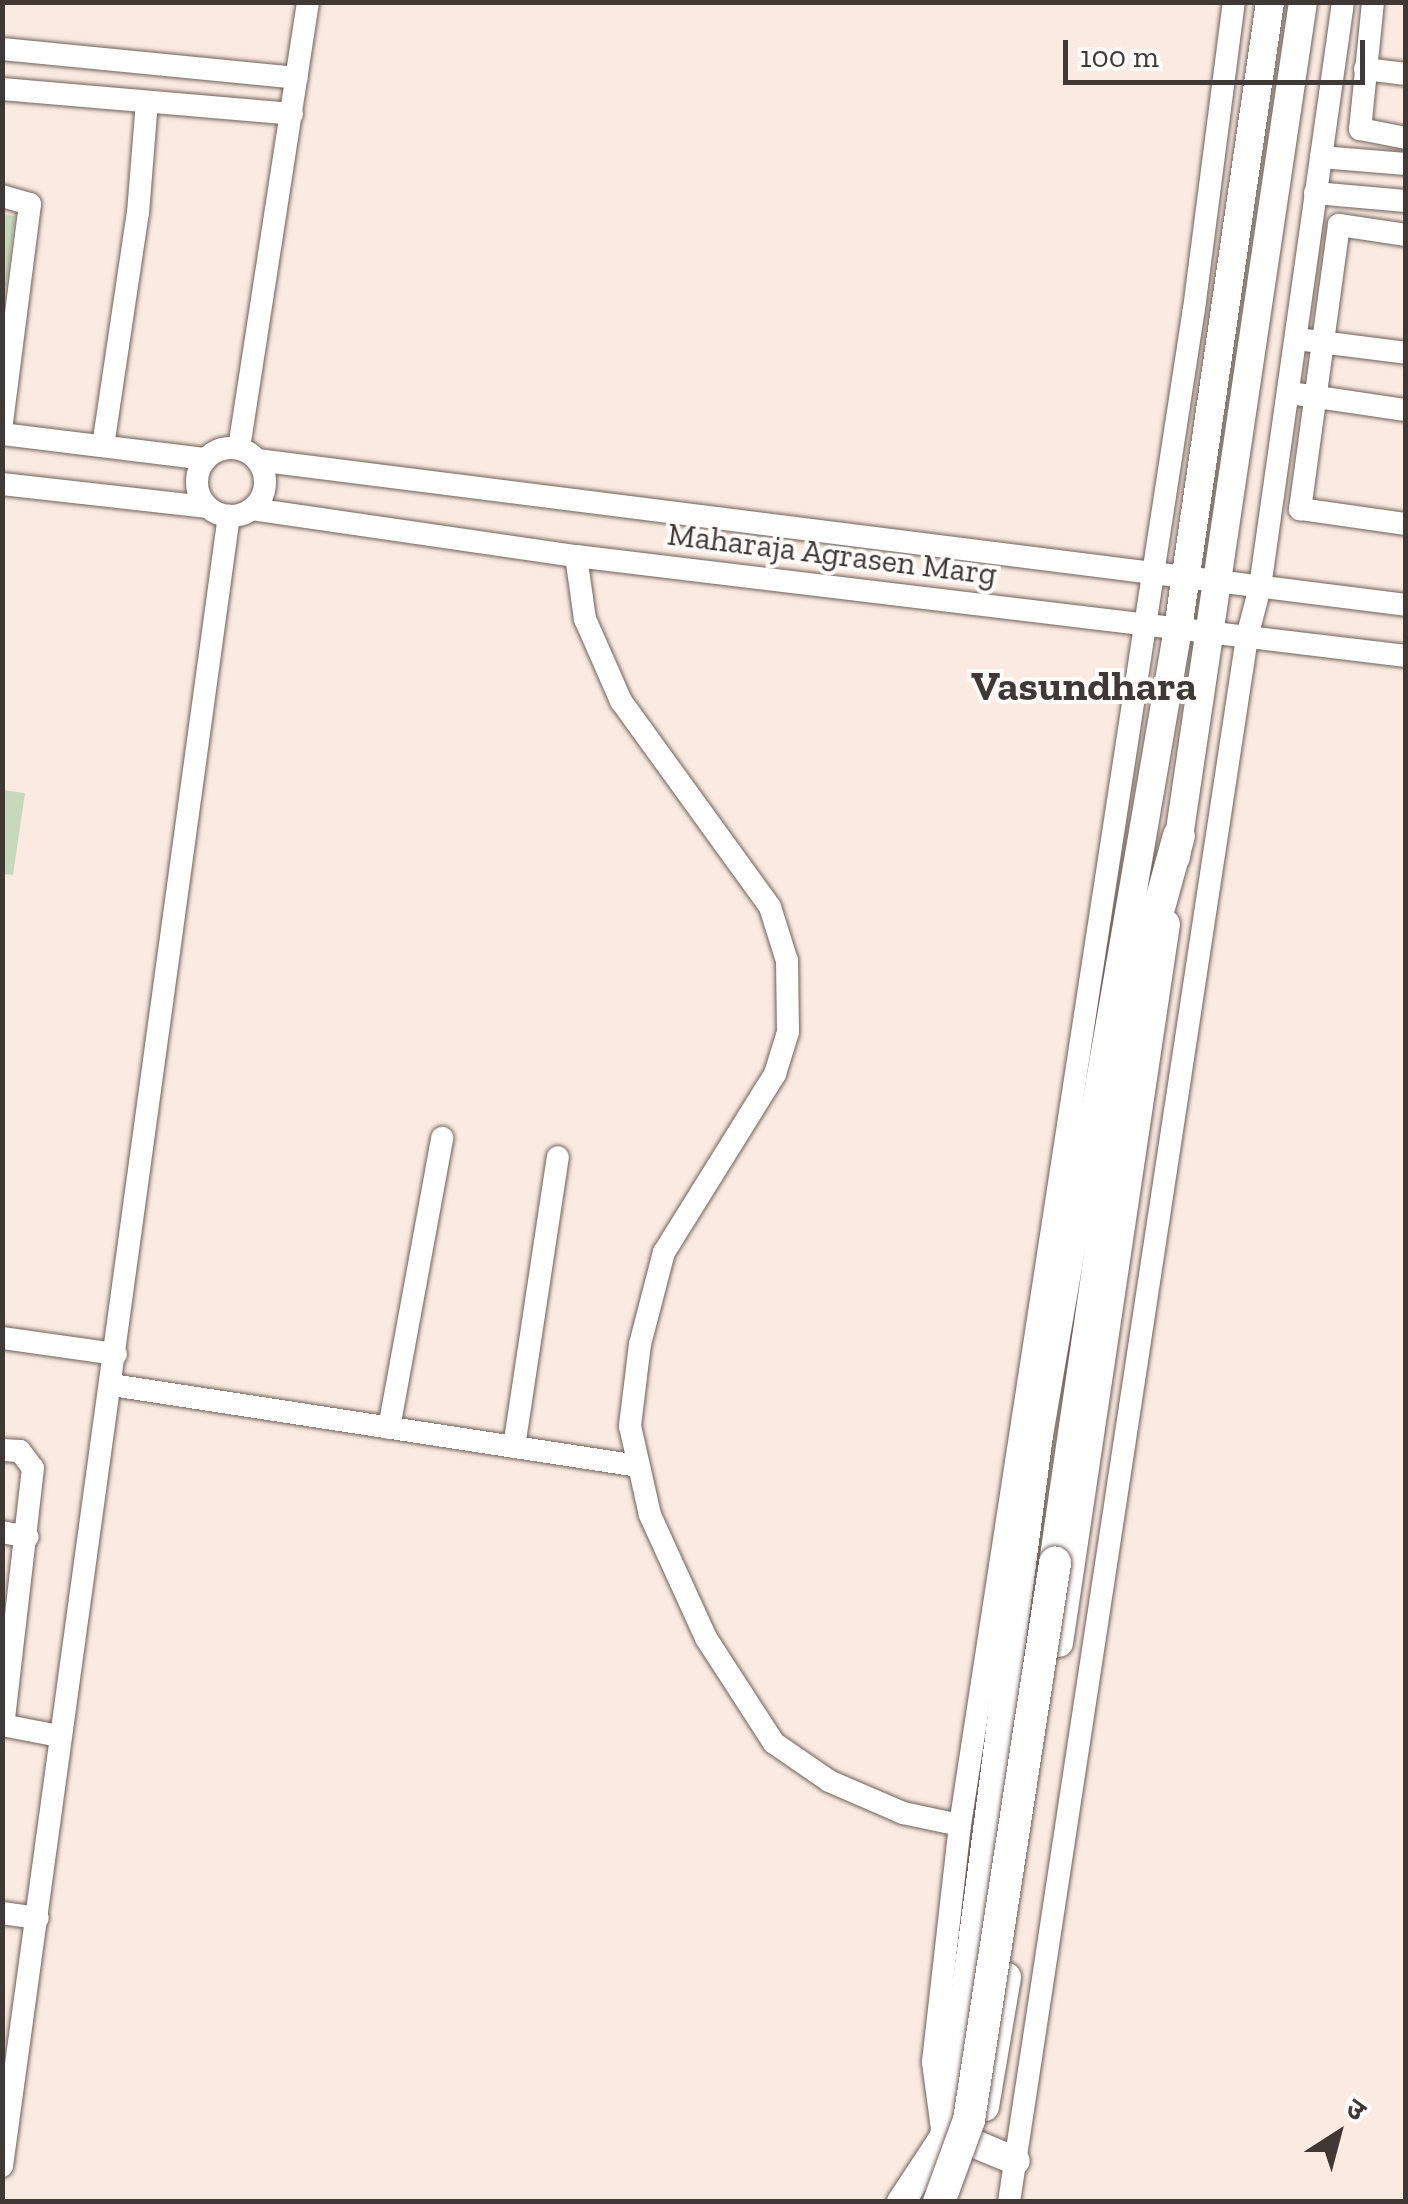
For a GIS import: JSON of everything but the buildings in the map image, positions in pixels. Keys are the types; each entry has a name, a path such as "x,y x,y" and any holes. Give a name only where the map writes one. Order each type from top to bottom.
{"highway":[{"path":"950,2195 970,2120 1142,969 1179,836"}],"main road":[{"path":"901,2202 925,2171 943,2138 1040,1435 1178,629 1270,2"},
{"path":"925,2171 950,2195 975,2144 994,2064 1091,1452 1302,2"},
{"path":"975,2144 1016,2161"}],"street":[{"path":"2,484 219,512 252,509 264,490 248,454 308,2"},
{"path":"943,2138 932,2062 960,1825 1145,625 1234,2"},
{"path":"1010,2202 1247,637 1300,394 1308,340 1315,193 1342,2"},
{"path":"1374,2 1360,129 1406,138"},
{"path":"2,48 297,78"},
{"path":"1365,69 1406,74"},
{"path":"2,89 292,114"},
{"path":"102,446 138,213 147,102"},
{"path":"1322,158 1406,164"},
{"path":"1315,193 1406,201"},
{"path":"2,196 30,204 10,292 2,424"},
{"path":"1308,340 1339,225 1406,235"},
{"path":"1308,340 1406,353"},
{"path":"1300,394 1406,410"},
{"path":"1300,394 1300,509 1406,524"},
{"path":"2,434 205,460"},
{"path":"2,2166 38,1918 59,1736 112,1386 219,512 197,487 205,460 218,450 248,454"},
{"name":"Maharaja Agrasen Marg","path":"248,454 1406,605"},
{"name":"Maharaja Agrasen Marg","path":"252,509 576,556 1406,656"},
{"path":"576,556 585,619 620,701 770,907 787,961 788,1032 776,1074 664,1252 640,1344 630,1426 650,1515 706,1638 774,1743 829,1782 903,1813 960,1825"},
{"path":"389,1428 442,1138"},
{"path":"514,1447 558,1157"},
{"path":"2,1338 116,1354"},
{"path":"112,1386 638,1466"},
{"path":"2,1450 20,1452 33,1468 28,1537 3,1726 59,1736"},
{"path":"2,1532 28,1537"},
{"path":"2,1912 38,1918"}],"green space":[{"path":"3,214 15,216 6,287 2,286"},
{"path":"3,790 25,793 13,875 3,874"}],"district":[{"name":"Vasundhara","path":"1084,686"}]}
